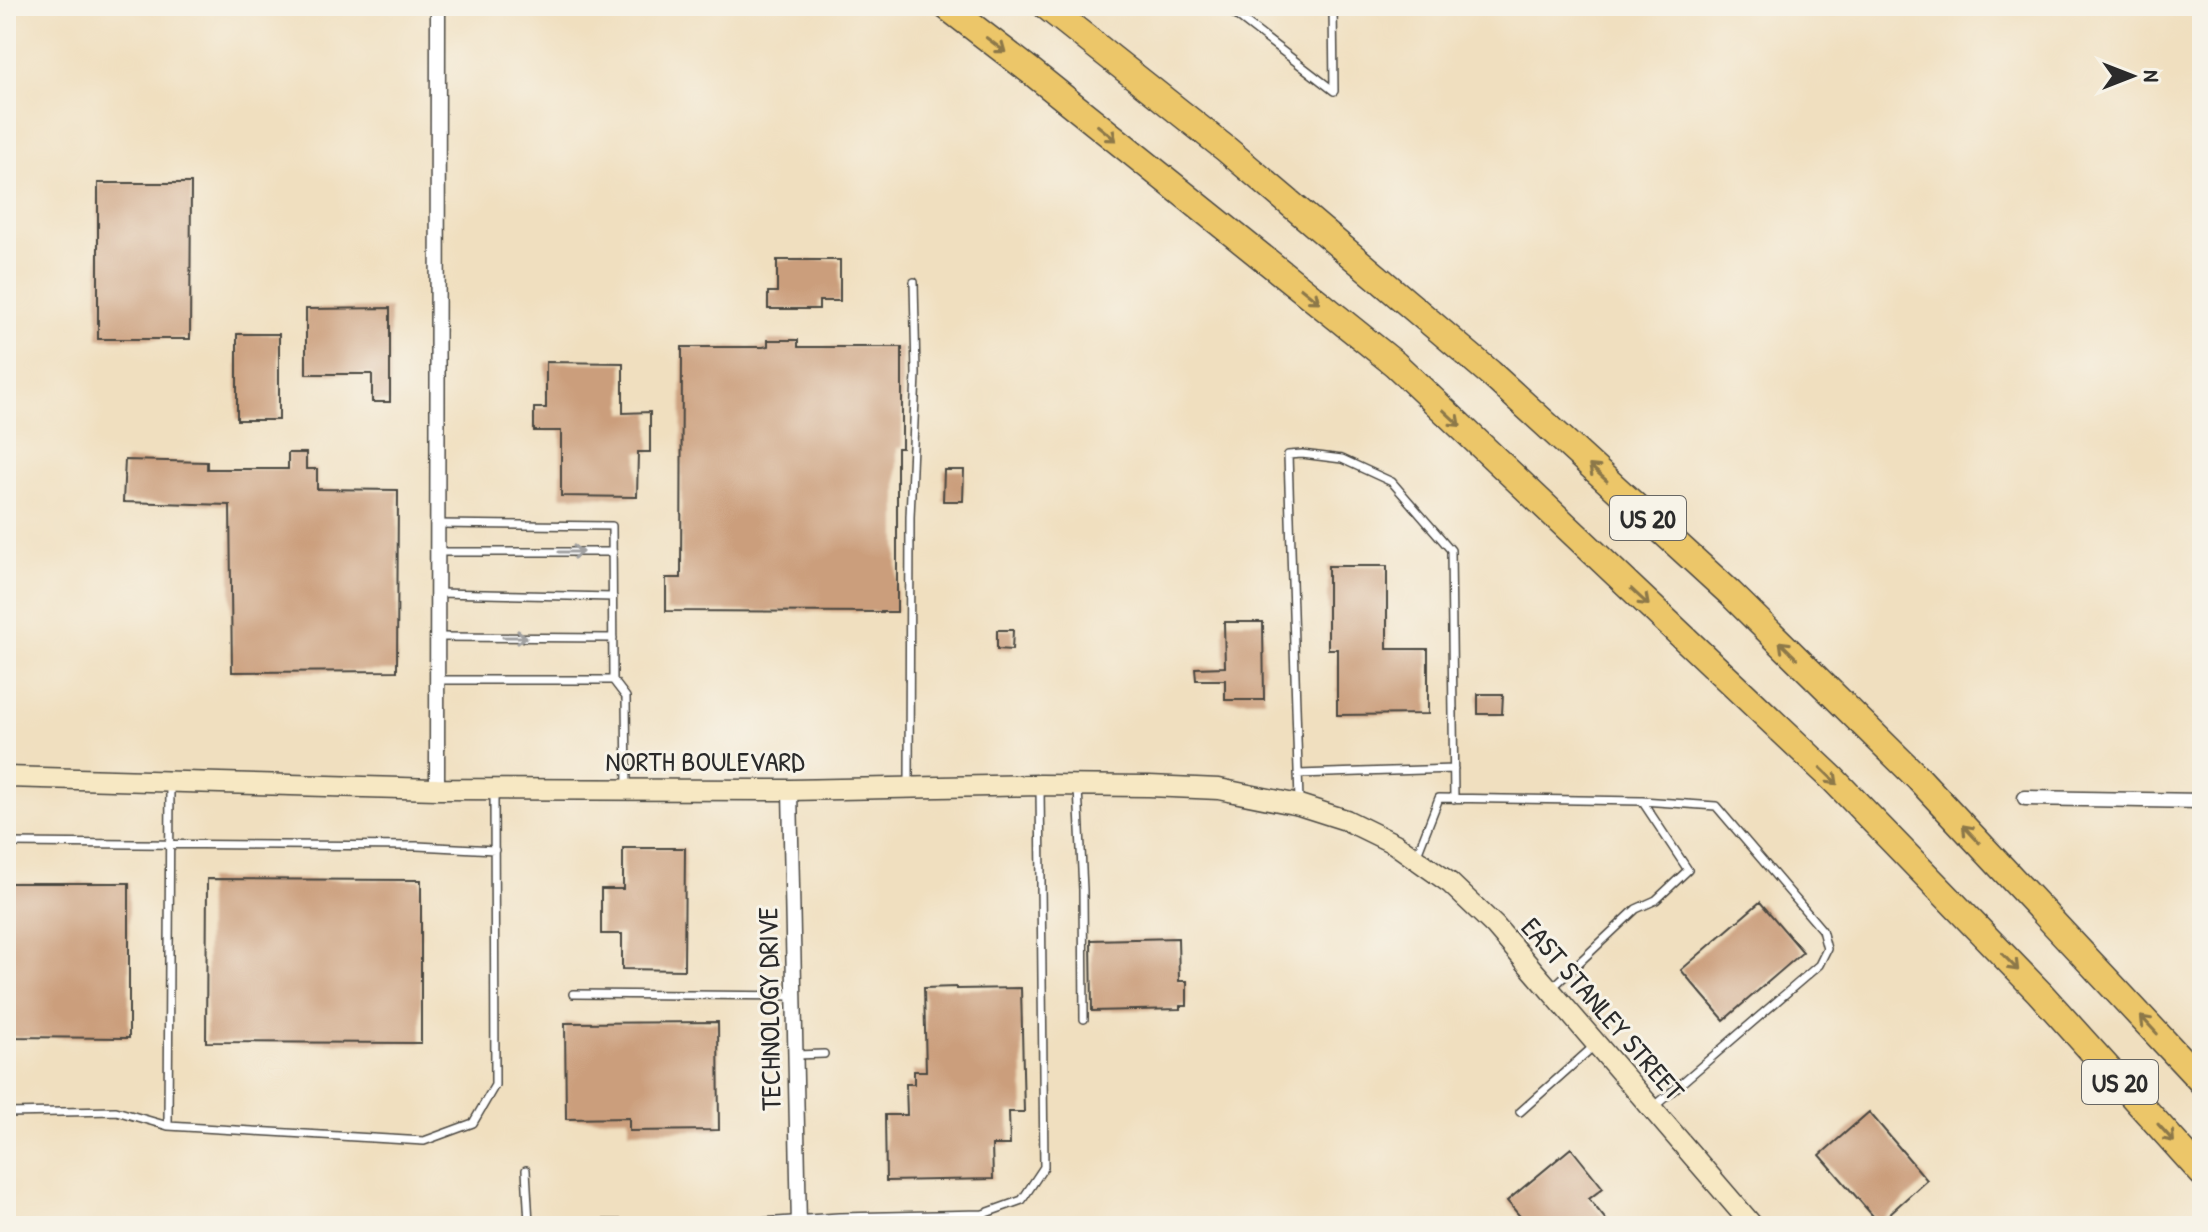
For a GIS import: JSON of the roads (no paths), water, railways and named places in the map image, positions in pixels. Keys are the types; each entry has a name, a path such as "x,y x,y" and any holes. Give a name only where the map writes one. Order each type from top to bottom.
{"highway":[{"name":"US 20","path":"946,6 1395,364 1833,779 2039,992 2202,1173"},
{"name":"US 20","path":"1046,6 1226,149 1490,373 1730,593 1919,779 2202,1082"}],"street":[{"path":"437,789 438,6"},
{"name":"NORTH BOULEVARD","path":"6,777 437,789 790,790 1078,785 1219,789 1299,805 1346,820 1395,844"},
{"name":"TECHNOLOGY DRIVE","path":"790,790 799,1223"},
{"path":"2025,798 2202,801"},
{"name":"EAST STANLEY STREET","path":"1395,844 1450,883 1495,926 1753,1226"}],"lane":[{"path":"1224,6 1334,91 1333,6"},
{"path":"909,788 910,517 916,374 914,282"},
{"path":"1299,805 1288,455 1302,454 1342,459 1392,482 1451,550 1454,799"},
{"path":"437,524 612,526 613,680 626,697 627,788"},
{"path":"437,552 613,552"},
{"path":"437,593 613,597"},
{"path":"437,637 613,638"},
{"path":"437,680 613,680"},
{"path":"1298,774 1454,769"},
{"path":"168,1126 170,782"},
{"path":"507,1226 529,1223 799,1223 839,1217 983,1214 1022,1200 1044,1167 1040,785"},
{"path":"1078,785 1084,1019"},
{"path":"6,1113 116,1111 168,1126 424,1141 473,1123 495,1085 494,789"},
{"path":"1416,859 1439,798 1642,801 1716,806 1822,930 1827,949 1819,965 1651,1109"},
{"path":"1550,990 1636,909 1656,900 1688,870 1642,801"},
{"path":"6,843 417,846 495,850"},
{"path":"573,994 795,996"},
{"path":"1520,1112 1596,1044"},
{"path":"796,1055 824,1054"},
{"path":"526,1170 529,1223"}]}
